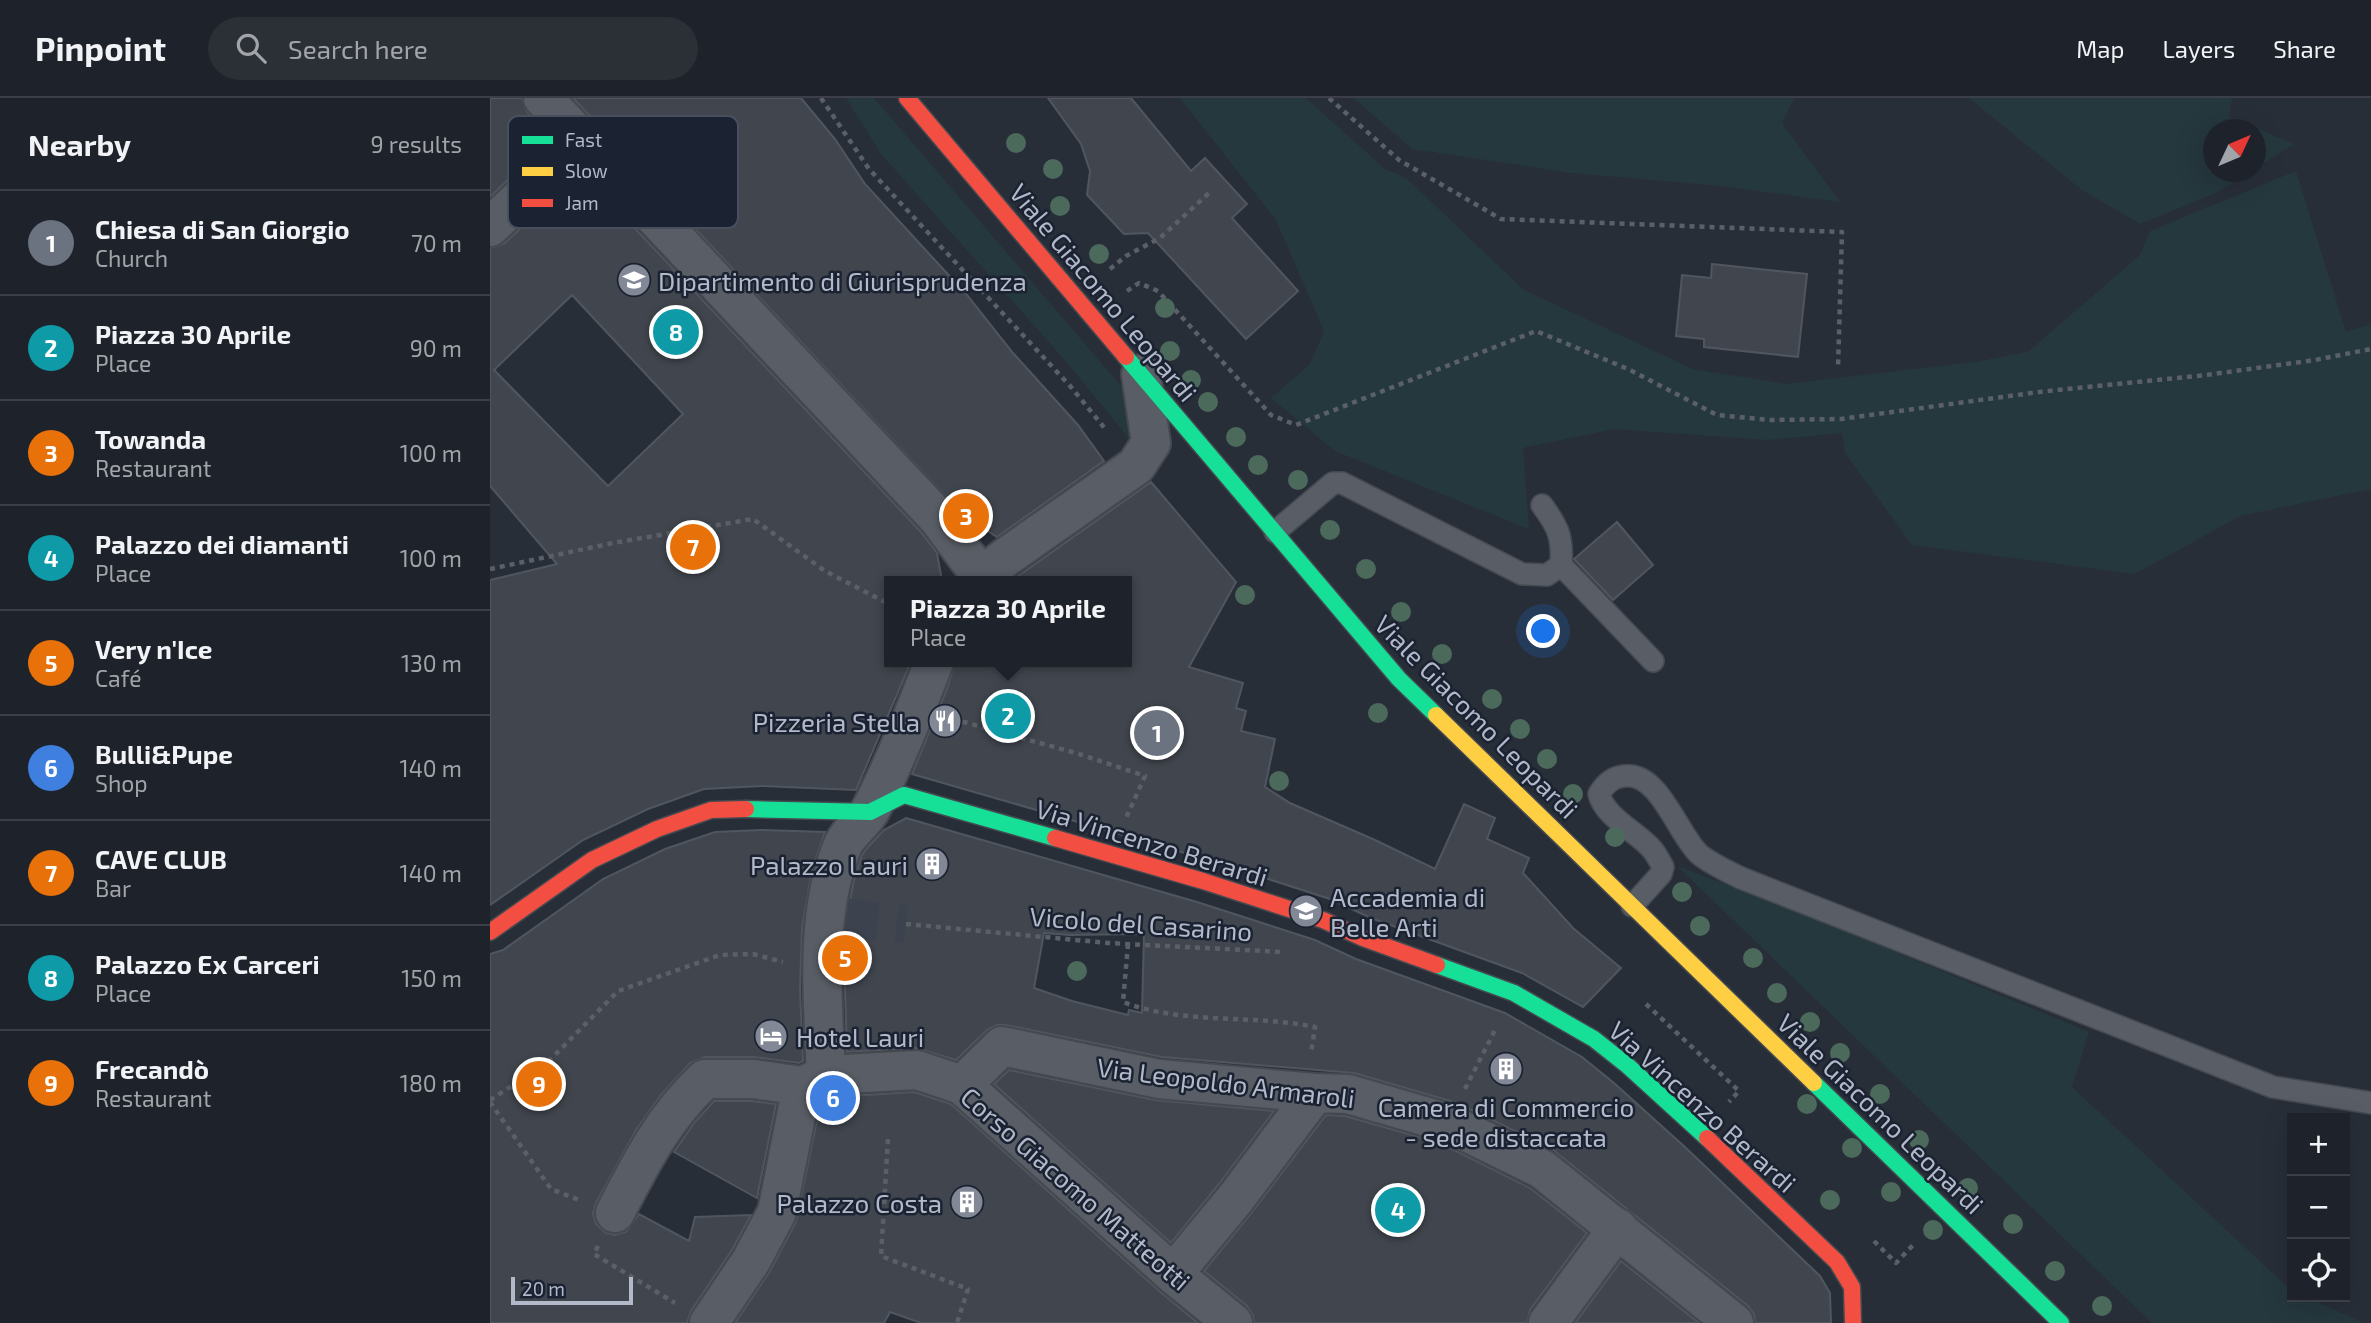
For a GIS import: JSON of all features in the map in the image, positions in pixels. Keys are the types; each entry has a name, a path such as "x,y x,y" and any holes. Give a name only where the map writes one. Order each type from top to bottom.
{"main road":[{"name":"Viale Giacomo Leopardi","path":"907,98 1399,679 2061,1323"},
{"name":"Via Vincenzo Berardi","path":"870,812 904,795 1323,920 1363,938 1514,993 1594,1039 1701,1132 1837,1262 1852,1287 1853,1323"},
{"path":"490,932 592,860 657,829 712,810 761,808 870,812"}],"street":[{"path":"543,98 555,116"},
{"path":"490,228 508,211"},
{"path":"656,228 929,508 994,569 1136,467 1151,443 1141,374"},
{"path":"697,1316 751,1261 776,1212 814,1080 822,965 842,845 870,812 932,667"},
{"name":"Via Leopoldo Armaroli","path":"962,1085 1003,1046 1159,1079 1348,1094 1448,1123 1542,1168 1734,1323"},
{"name":"Corso Giacomo Matteotti","path":"615,1213 649,1147 686,1097 705,1079 814,1080 917,1070 962,1085 1173,1274 1233,1323"},
{"path":"1173,1274 1236,1198 1311,1093"},
{"path":"1548,1323 1618,1228"}],"lane":[{"path":"1275,532 1333,483 1342,483 1522,574 1547,576 1561,565 1563,545 1557,525 1542,505"},
{"path":"1561,565 1653,661"},
{"path":"1632,906 1661,874 1663,866 1652,849 1609,812 1601,802 1599,794 1611,779 1631,775 1642,779 1658,792 1686,838 1700,854 1741,878 2273,1087 2371,1103"}],"path":[{"path":"821,98 869,169 1071,387 1136,467"},
{"path":"1329,98 1399,160 1502,219 1842,232 1838,368"},
{"path":"1110,269 1126,256 1160,238 1209,194"},
{"path":"1127,291 1139,283 1158,291 1271,415 1296,425 1536,331 1629,369 1717,415 1770,420 1841,419 2039,392 2220,373 2371,349"},
{"path":"490,569 613,543 753,519 825,570 884,601"},
{"path":"916,709 1076,753 1145,776 1111,855"},
{"name":"Vicolo del Casarino","path":"906,924 1128,944 1282,952"},
{"path":"1128,944 1123,1002 1142,1009 1204,1018 1314,1027 1311,1093"},
{"path":"697,1316 594,1254 615,1213 551,1189 490,1101 547,1063 618,991 720,955 753,954 795,965 822,965"},
{"path":"1448,1123 1514,993"},
{"path":"1646,1004 1739,1091 1701,1132"},
{"path":"888,1139 881,1256 968,1289 957,1323"},
{"path":"1873,1240 1896,1263 1914,1244"}],"shaded area":[{"path":"846,98 874,98 1127,393 1136,447 1064,359 881,154"},
{"path":"1180,98 1306,98 1385,169 1406,178 1524,290 1693,369 1786,384 1975,362 2028,352 2140,255 2150,231 2296,171 2346,332 2371,324 2371,489 2240,516 2135,574 1912,545 1845,453 1842,433 1767,440 1614,429 1523,448 1529,529 1335,451 1271,398 1310,364 1324,331 1276,220"},
{"path":"1354,98 1794,98 1782,123 1840,202 1721,186 1572,173 1412,149"},
{"path":"1969,98 2232,98 2229,117 2234,119 2203,119 2203,182 2234,182 2214,194 2140,224 2082,190"},
{"path":"2266,132 2294,144 2266,162"},
{"path":"1677,866 1799,912 2089,1032 2072,1087 2287,1286 2287,1302 2317,1302 2364,1323 2152,1323"}],"building":[{"path":"490,98 522,98 531,116 508,116 508,180 490,197"},
{"path":"573,98 801,98 835,139 865,184 967,295 1013,353 1078,425 1104,461 997,537 961,513 695,228 738,228 738,116 590,116"},
{"path":"1048,98 1131,98 1191,171 1205,158 1247,204 1232,218 1298,291 1246,339 1148,233 1124,234 1087,195 1090,171 1081,144"},
{"path":"521,228 635,228 920,531 937,553 941,576 884,576 884,667 909,667 856,790 762,786 704,789 648,809 583,840 490,905 490,580 557,564 490,486 490,248 505,243","holes":["572,295 683,414 608,486 494,370"]},
{"path":"1712,264 1807,274 1798,357 1704,347 1704,339 1676,336 1682,275 1711,278"},
{"path":"1151,482 1236,582 1189,667 1243,683 1236,708 1246,711 1241,731 1275,739 1265,787 1290,803 1435,869 1464,804 1495,818 1487,839 1529,858 1523,873 1573,928 1621,968 1583,1007 1522,973 1371,918 1330,899 1209,860 912,774 954,667 1132,667 1132,576 1018,576"},
{"path":"1617,522 1653,565 1613,600 1574,559"},
{"path":"906,818 1197,902 1315,940 1356,959 1505,1013 1582,1057 1686,1148 1820,1276 1830,1293 1831,1323 1755,1323 1754,1314 1748,1306 1552,1149 1457,1103 1354,1073 1162,1057 1006,1025 997,1025 987,1030 956,1060 916,1048 847,1052 844,960 849,906 862,855 884,830","holes":["1044,933 1144,934 1142,1013 1129,1010 1128,1015 1034,988"]},
{"path":"715,832 825,832 812,870 802,928 800,989 803,1061 799,1063 754,1057 705,1057 690,1063 661,1095 636,1130 593,1213 596,1224 606,1233 615,1235 626,1232 639,1214 689,1241 695,1217 751,1215 732,1250 691,1311 687,1323 490,1323 490,954 503,950 603,879 665,849"},
{"path":"1009,1070 1155,1100 1274,1111 1171,1243 994,1084"},
{"name":"Palazzo Costa","path":"914,1092 951,1104 1198,1323 921,1323 890,1312 884,1323 735,1323 770,1271 796,1222 821,1101 831,1097"},
{"path":"714,1101 776,1104 757,1198 674,1152 694,1123"},
{"path":"1326,1115 1345,1116 1440,1143 1530,1188 1587,1233 1530,1310 1527,1323 1254,1323 1253,1315 1247,1306 1204,1271"},
{"path":"1621,1261 1699,1323 1575,1323"}],"tunnel":[{"path":"840,917 906,924"}],"traffic: fast":[{"path":"1126,357 1399,679 1436,715"},
{"path":"746,809 870,812 904,795 1055,838"},
{"path":"1437,965 1514,993 1594,1039 1707,1138"},
{"path":"1814,1083 2061,1323"}],"traffic: slow":[{"path":"1436,715 1814,1083"}],"traffic: jam":[{"path":"907,98 1126,357"},
{"path":"490,932 592,860 657,829 711,810 746,809"},
{"path":"1055,838 1203,881 1323,920 1437,965"},
{"path":"1707,1138 1837,1262 1852,1287 1853,1323"}],"place":[{"name":"Dipartimento di Giurisprudenza","path":"634,280"},
{"name":"Palazzo Ex Carceri","path":"676,332"},
{"name":"Towanda","path":"966,516"},
{"name":"CAVE CLUB","path":"693,547"},
{"name":"Piazza 30 Aprile","path":"1008,716"},
{"name":"Pizzeria Stella","path":"945,721"},
{"name":"Chiesa di San Giorgio","path":"1157,733"},
{"name":"Palazzo Lauri","path":"932,864"},
{"name":"Accademia di Belle Arti","path":"1306,911"},
{"name":"Very n'Ice","path":"845,958"},
{"name":"Hotel Lauri","path":"771,1036"},
{"name":"Camera di Commercio - sede distaccata","path":"1506,1069"},
{"name":"Frecandò","path":"539,1084"},
{"name":"Bulli&Pupe","path":"833,1098"},
{"name":"Palazzo Costa","path":"967,1202"},
{"name":"Palazzo dei diamanti","path":"1398,1210"}]}
